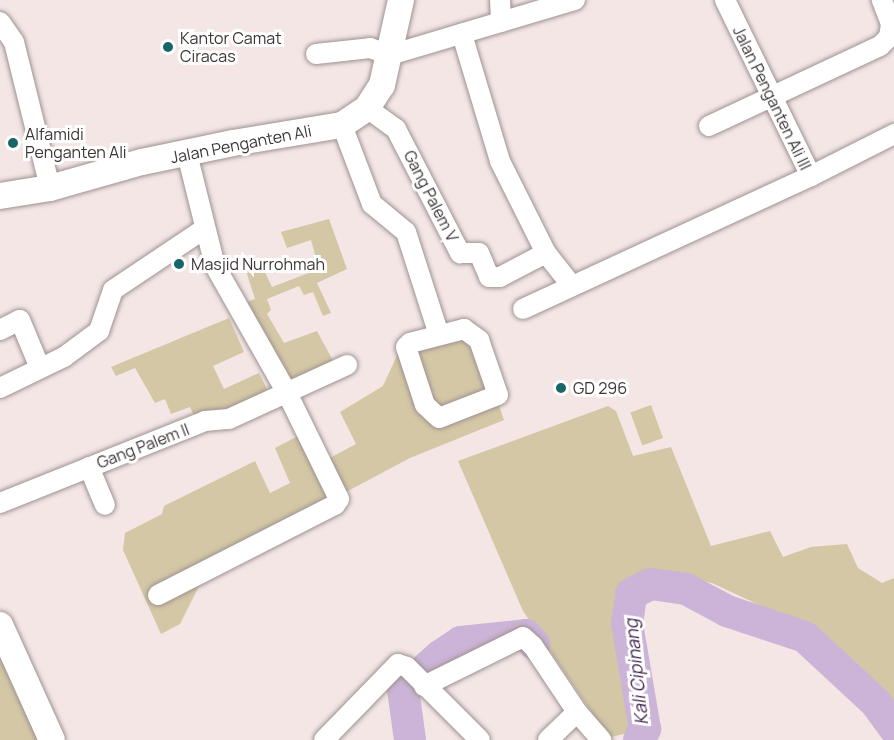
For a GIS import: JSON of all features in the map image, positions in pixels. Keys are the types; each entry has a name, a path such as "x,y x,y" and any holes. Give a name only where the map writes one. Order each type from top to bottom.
{"street":[{"name":"Jalan Penganten Ali","path":"0,196 50,188 187,154 342,125 368,108 381,85 390,55 400,0"},
{"path":"500,0 501,22"},
{"path":"316,54 370,48 390,55 575,0"},
{"name":"Jalan Penganten Ali III","path":"725,0 811,176 894,134"},
{"path":"709,126 880,45 889,37 891,24 882,0"},
{"path":"0,22 14,42 50,188"},
{"path":"462,34 500,160 524,215 546,253 572,286"},
{"name":"Gang Palem V","path":"368,108 396,129 460,253 477,252 489,278 500,277 546,253"},
{"path":"342,125 372,204 406,232 439,335"},
{"path":"158,595 335,505 339,499 286,391 215,266 187,154"},
{"path":"523,309 811,176"},
{"path":"0,388 64,357 99,331 113,290 204,229"},
{"path":"0,330 20,320 40,368"},
{"path":"464,329 476,335 498,395 439,418 432,414 406,352 410,343 439,335 464,329"},
{"name":"Gang Palem II","path":"0,503 205,421 229,419 347,365"},
{"path":"89,467 105,505"},
{"path":"0,625 52,740"},
{"path":"419,681 523,637 533,646 577,712 601,740"},
{"path":"324,740 398,664 419,681 480,740"},
{"path":"549,740 577,712"},
{"path":"313,740 318,740"}],"shaded area":[{"path":"329,219 347,269 317,283 331,313 323,316 313,292 304,295 299,286 267,299 271,310 267,314 284,343 317,331 337,368 286,381 235,306 255,299 246,271 262,266 272,287 319,269 311,240 287,248 281,232"},
{"path":"229,318 244,352 213,366 224,389 259,373 269,393 197,422 190,407 171,414 165,399 155,403 135,368 116,376 111,367"},
{"path":"471,326 504,420 410,458 267,534 204,576 180,624 161,634 123,550 125,533 162,514 164,506 255,461 270,493 290,483 275,448 298,436 330,458 356,444 340,412 383,386 399,351"},
{"path":"651,405 663,438 642,445 630,413"},
{"path":"608,406 616,411 633,456 671,447 711,546 770,531 783,557 811,547 847,544 858,568 882,583 894,578 894,740 844,660 800,624 712,583 663,572 627,586 615,624 636,724 624,734 611,737 605,732 523,611 458,461"},
{"path":"0,637 48,740 0,740"}],"waterway":[{"name":"Kali Cipinang","path":"639,740 645,729 627,624 631,594 651,584 686,589 727,611 805,637 876,703 894,728"},
{"name":"Kali Cipinang","path":"410,740 403,689 440,656 461,642 526,635 534,644"}],"place":[{"name":"Kantor Camat Ciracas","path":"168,47"},
{"name":"Alfamidi Penganten Ali","path":"13,143"},
{"name":"Masjid Nurrohmah","path":"179,264"},
{"name":"GD 296","path":"561,388"}]}
